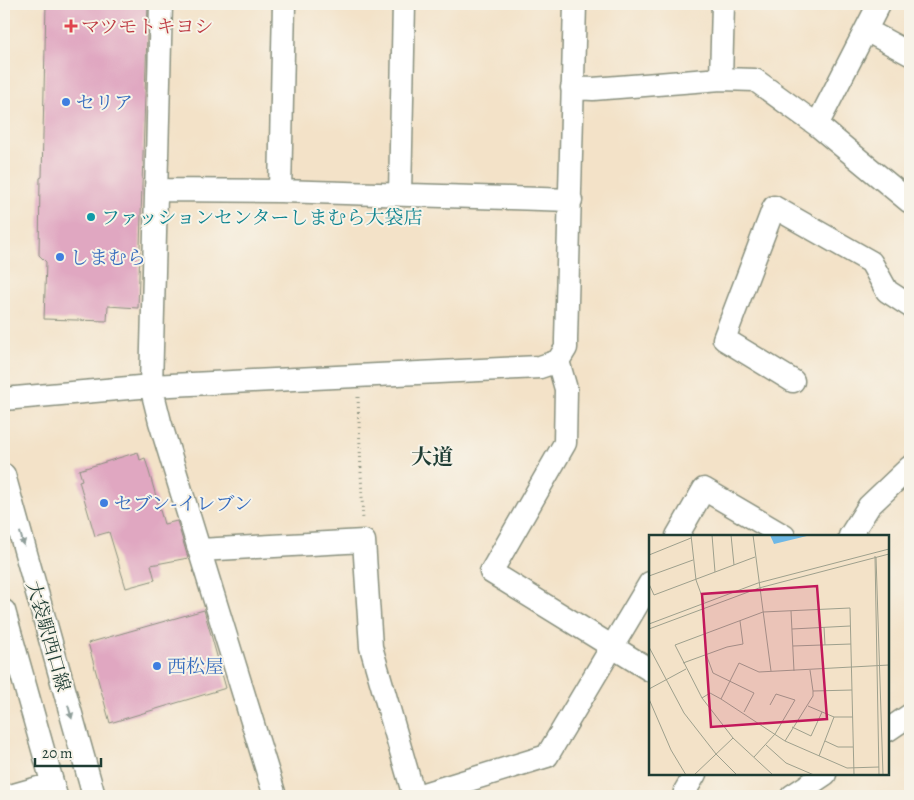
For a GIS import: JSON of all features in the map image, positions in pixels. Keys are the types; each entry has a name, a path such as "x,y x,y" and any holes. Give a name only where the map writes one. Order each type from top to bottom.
{"street":[{"path":"161,4 151,386 160,422 275,796"},
{"path":"280,191 284,4"},
{"path":"400,194 404,4"},
{"path":"4,399 151,386 540,367 558,361 566,348 575,4"},
{"path":"721,79 723,4"},
{"path":"817,125 879,4"},
{"path":"866,30 910,54"},
{"path":"572,88 592,89 721,79 755,80 817,125 910,202"},
{"path":"157,190 280,191 571,200"},
{"path":"793,381 724,339 774,207 871,262 887,291 910,306"},
{"path":"558,361 566,389 565,443 491,572 649,669"},
{"path":"851,535 869,506 910,467"},
{"name":"大袋駅西口線","path":"4,475 94,796"},
{"path":"678,535 704,489 782,535"},
{"path":"200,550 364,541 371,646 415,796 547,756 613,648 649,584"},
{"name":"大袋駅西口線","path":"4,611 54,790"},
{"path":"889,729 910,715"},
{"path":"688,796 685,791 694,775"},
{"path":"792,796 824,775"},
{"path":"10,796 54,790"}],"path":[{"path":"357,377 364,541"}],"building":[{"path":"46,4 148,4 138,308 108,306 107,321 44,319 46,262 39,255"},
{"path":"138,452 140,460 145,458 164,524 177,521 188,558 151,565 155,580 126,588 109,532 95,536 79,481 82,480 79,470"},
{"name":"西松屋","path":"204,610 226,688 110,723 88,643"}],"place":[{"name":"マツモトキヨシ","path":"71,26"},
{"name":"セリア","path":"66,102"},
{"name":"ファッションセンターしまむら大袋店","path":"91,217"},
{"name":"しまむら","path":"60,257"},
{"name":"セブン-イレブン","path":"104,503"},
{"name":"西松屋","path":"157,666"}],"district":[{"name":"大道","path":"432,457"}]}
